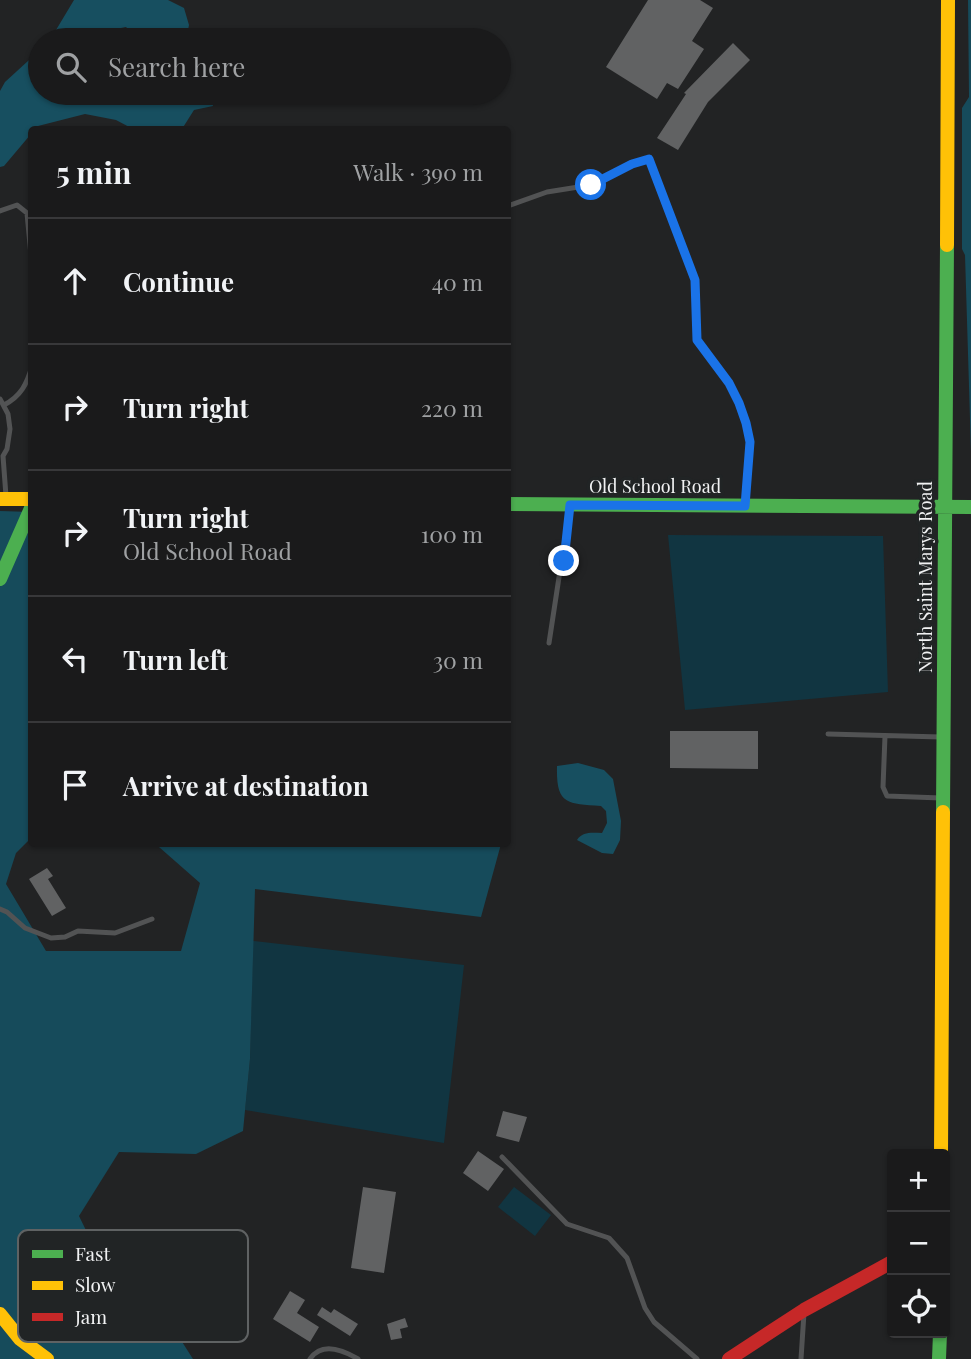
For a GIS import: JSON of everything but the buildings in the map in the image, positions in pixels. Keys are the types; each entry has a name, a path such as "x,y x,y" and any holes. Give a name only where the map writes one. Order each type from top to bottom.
{"main road":[{"name":"North Saint Marys Road","path":"941,1149 948,0"},
{"path":"3,499 28,499"},
{"name":"Old School Road","path":"511,505 971,507"},
{"path":"0,579 28,515"},
{"path":"729,1359 804,1310 887,1265"},
{"path":"0,1314 18,1336"},
{"path":"939,1359 940,1338"},
{"path":"24,1342 47,1359"}],"lane":[{"path":"511,205 547,192 591,185 632,164 649,159 695,280 697,340 729,383 746,423 750,442 745,506"},
{"path":"0,211 17,205 27,212 28,223"},
{"path":"3,499 2,454 7,449 10,429 8,414 2,402 13,400 26,386 28,379"},
{"path":"549,643 570,505"},
{"path":"828,734 944,737"},
{"path":"885,736 883,787 887,796 944,798"},
{"path":"0,909 24,928 51,938 65,937 78,931 115,933 152,919"},
{"path":"502,1157 567,1224 608,1238 626,1258 645,1308 654,1322 697,1359"},
{"path":"801,1359 804,1310"},
{"path":"310,1359 314,1353 330,1348 346,1352 358,1359"}],"shaded area":[{"path":"74,0 168,0 184,8 189,25 188,28 57,28"},
{"path":"968,0 971,0 971,452 965,255 962,249 962,108 969,97"},
{"path":"28,61 28,105 213,106 194,110 184,126 127,126 116,120 85,114 28,126 28,138 4,166 0,167 0,91 5,82"},
{"path":"0,511 28,512 28,841 16,853 6,884 46,951 181,951 200,883 159,847 500,847 481,917 255,889 250,1059 243,1131 196,1154 119,1152 79,1216 86,1230 18,1230 18,1342 182,1342 193,1359 0,1359"},
{"path":"668,535 883,536 888,692 685,710"},
{"path":"578,763 604,770 613,779 621,821 620,840 613,854 602,853 577,840 585,834 602,833 607,823 606,811 601,806 571,802 561,795 557,766"},
{"path":"253,941 464,965 444,1143 245,1110 250,1059"},
{"path":"514,1187 551,1215 535,1236 498,1207"}],"traffic: fast":[{"path":"943,812 947,245"},
{"path":"511,504 971,507"},
{"path":"0,579 28,515"},
{"path":"939,1359 940,1338"}],"traffic: slow":[{"path":"947,245 948,0"},
{"path":"0,499 28,499"},
{"path":"941,1149 943,812"},
{"path":"0,1314 18,1336"},
{"path":"24,1342 47,1359"}],"traffic: jam":[{"path":"729,1359 804,1310 887,1265"}],"route":[{"path":"564,561 570,505 745,506 750,445 746,423 729,383 697,340 695,280 649,159 632,164 591,185"}]}
